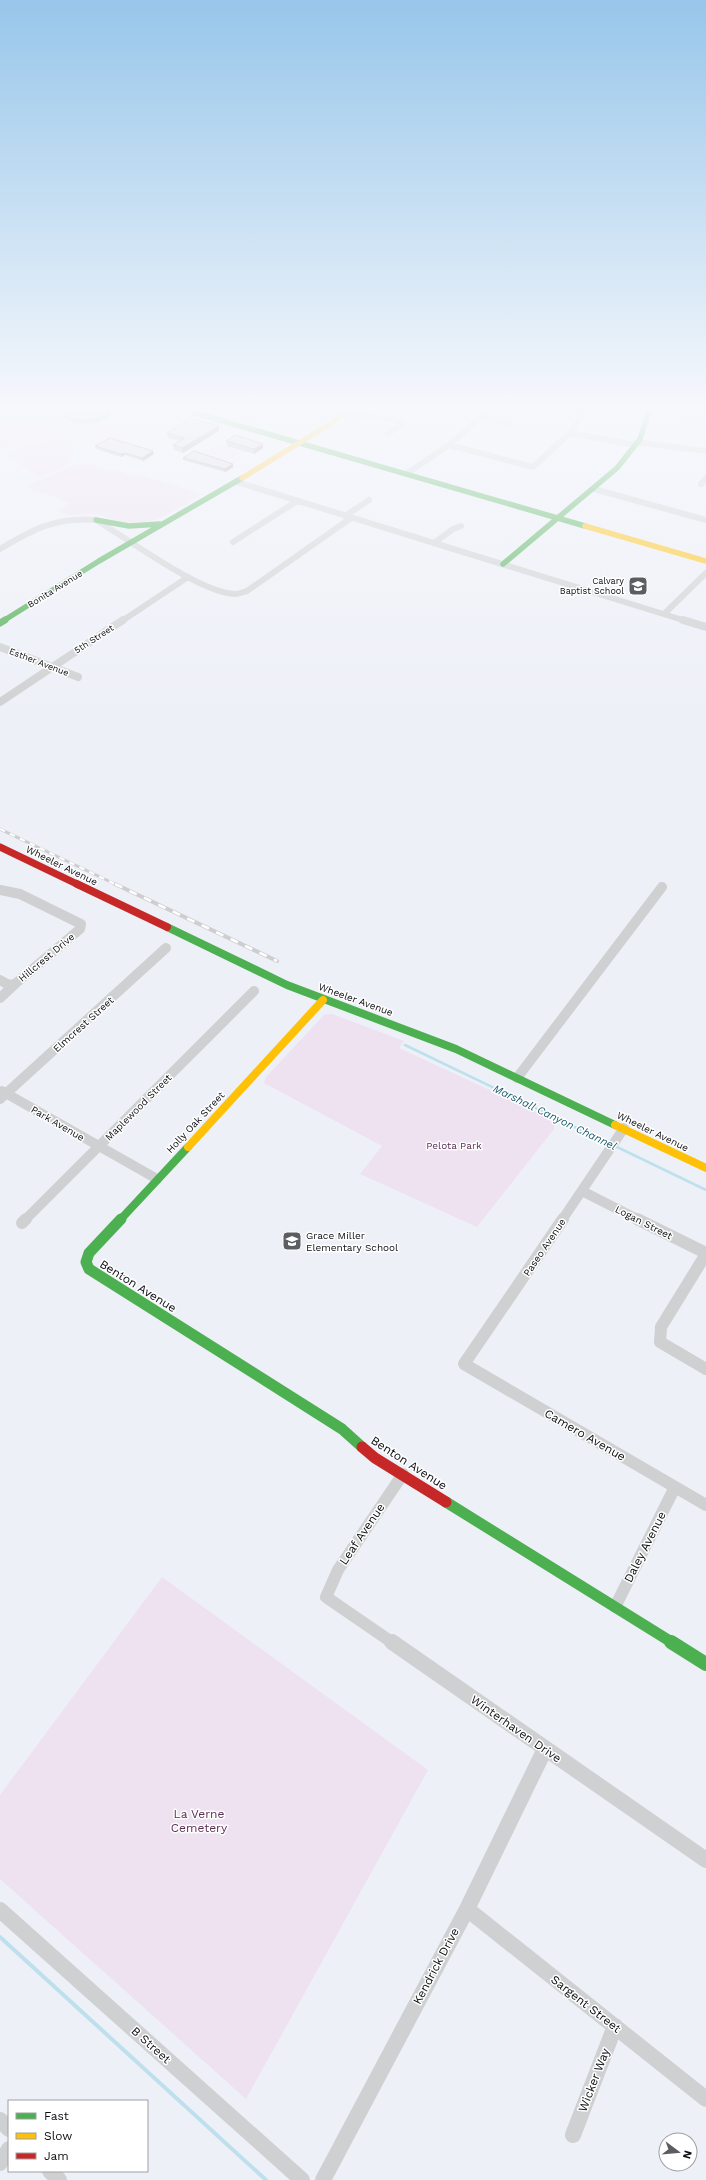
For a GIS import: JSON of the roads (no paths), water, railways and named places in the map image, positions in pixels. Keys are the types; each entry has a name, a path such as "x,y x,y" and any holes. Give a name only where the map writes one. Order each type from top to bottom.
{"main road":[{"name":"Bonita Avenue","path":"0,623 131,542 184,514"},
{"path":"543,514 706,561"},
{"path":"503,564 563,514"},
{"path":"96,520 129,526 167,524"},
{"name":"Wheeler Avenue","path":"0,847 287,985 323,1000 410,1030 456,1049 706,1168"},
{"name":"Holly Oak Street","path":"86,1262 89,1253 323,1000"},
{"name":"Benton Avenue","path":"86,1262 89,1269 342,1429 375,1458 403,1474 706,1664"}],"street":[{"path":"233,542 276,514"},
{"path":"337,514 706,627"},
{"path":"0,549 41,526 60,520 79,518 96,520 188,577 214,588 234,594 247,591 352,514"},
{"path":"683,514 706,520"},
{"path":"434,543 453,529 461,526"},
{"path":"664,614 706,573"},
{"name":"5th Street","path":"0,702 188,577"},
{"name":"Esther Avenue","path":"0,647 78,677"},
{"path":"517,1078 662,886"},
{"name":"Hillcrest Drive","path":"0,890 20,894 81,924 80,929 0,998"},
{"name":"Elmcrest Street","path":"2,1094 166,948"},
{"name":"Hillcrest Drive","path":"0,980 9,985 15,984"},
{"name":"Maplewood Street","path":"22,1223 254,991"},
{"name":"Park Avenue","path":"2,1094 158,1179"},
{"name":"Paseo Avenue","path":"464,1364 624,1128"},
{"name":"Logan Street","path":"582,1191 706,1254"},
{"path":"706,1254 661,1327 660,1342 706,1369"},
{"name":"Camero Avenue","path":"464,1364 706,1505"},
{"name":"Leaf Avenue","path":"326,1597 338,1570 403,1474"},
{"name":"Daley Avenue","path":"615,1607 675,1487"},
{"name":"Winterhaven Drive","path":"326,1597 706,1860"},
{"name":"Kendrick Drive","path":"323,2180 466,1909 546,1749"},
{"name":"Sargent Street","path":"466,1909 706,2099"},
{"name":"B Street","path":"0,1910 302,2180"},
{"name":"Wicker Way","path":"573,2135 615,2026"},
{"path":"0,2120 8,2128"},
{"path":"0,2163 8,2151"},
{"path":"51,2172 59,2180"}],"waterway":[{"name":"Marshall Canyon Channel","path":"405,1045 610,1144"},
{"name":"Marshall Canyon Channel","path":"615,1146 706,1190"},
{"path":"0,1937 266,2180"}],"railway":[{"path":"0,829 117,885"},
{"path":"115,884 277,961"}],"place":[{"name":"Calvary Baptist School","path":"638,586"},
{"name":"Grace Miller Elementary School","path":"292,1241"}],"park label":[{"name":"Pelota Park","path":"454,1145"},
{"name":"La Verne Cemetery","path":"199,1821"}]}
